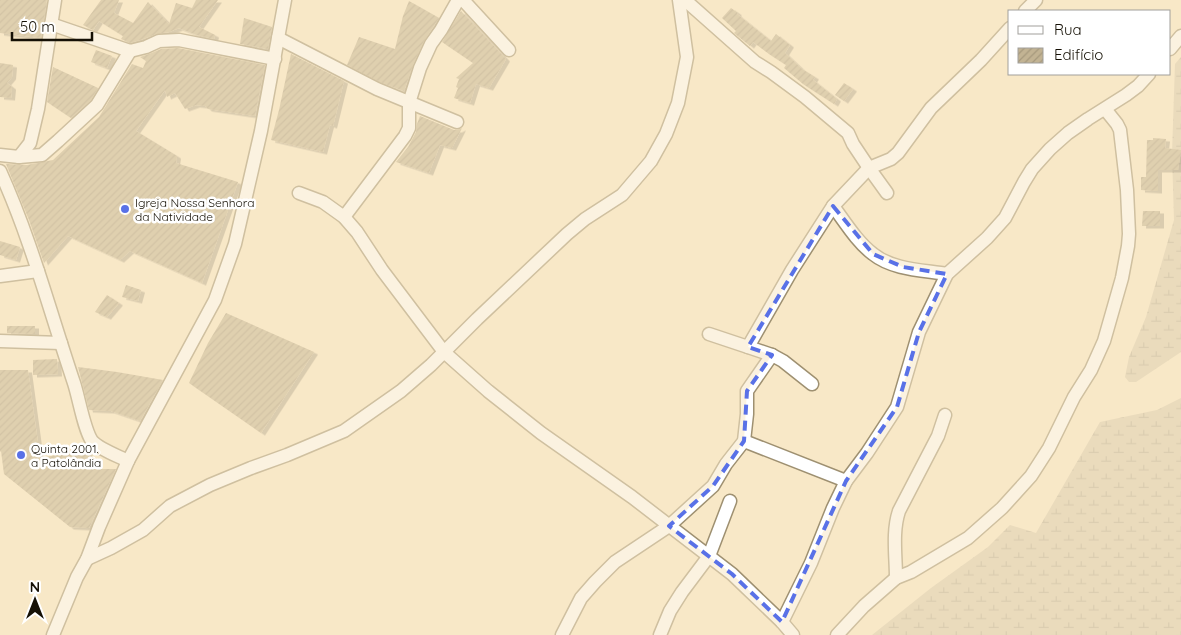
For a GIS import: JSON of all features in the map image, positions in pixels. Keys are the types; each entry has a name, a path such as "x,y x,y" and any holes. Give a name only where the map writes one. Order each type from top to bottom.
{"street":[{"path":"19,156 30,143 38,109 55,0"},
{"path":"53,635 77,577 88,559 98,527 128,462 210,308 235,244 261,131 285,0"},
{"path":"344,217 405,136 409,128 409,102 420,68 431,44 458,0"},
{"path":"463,0 509,50"},
{"path":"88,559 143,530 170,506 210,485 344,431 401,392 567,234 585,218 622,194 652,161 666,134 678,103 687,57 679,0"},
{"path":"686,0 755,62 805,96 848,133 853,144 887,193"},
{"path":"1026,10 1036,0"},
{"path":"51,24 130,51 159,41 179,40 275,58"},
{"path":"748,347 792,270 833,206 869,168 891,159 898,153 931,108 981,60 1008,30"},
{"path":"1171,49 1181,36"},
{"path":"278,38 377,89 457,122"},
{"path":"0,155 42,155 97,105 130,51"},
{"path":"299,193 323,202 344,217 358,232 382,270 444,352 488,391 541,433 632,497 732,574 787,631 811,563 846,481 897,408 919,332 947,274 1006,218 1032,169 1050,149 1088,118 1126,96 1148,75"},
{"path":"837,635 864,606 896,578 910,572 968,538 1002,508 1031,476 1049,448 1074,397 1091,370 1104,341 1122,278 1129,234 1127,190 1120,130 1105,109"},
{"path":"0,171 38,271 77,392 88,434 93,443 128,462"},
{"path":"833,206 861,242 873,254 889,263 903,267 947,274"},
{"path":"0,276 38,271"},
{"path":"709,334 772,356 782,361 812,384"},
{"path":"0,341 61,343"},
{"path":"562,635 581,598 615,562 669,526 713,486 726,464 744,441 747,392 772,356"},
{"path":"896,578 895,532 899,511 938,436 945,415"},
{"path":"744,441 846,481"},
{"path":"660,635 670,611 709,556 730,501"}],"highlighted area":[{"path":"833,206 873,254 903,267 947,274 919,332 897,407 846,481 782,622 732,574 669,526 713,486 744,441 747,391 772,355 748,347"}],"green space":[{"path":"1181,57 1181,352 1136,382 1129,382 1125,377 1129,357 1146,317 1174,220 1172,154 1175,64"},
{"path":"1181,398 1181,635 872,635 931,588 988,547 1010,525 1036,533 1100,422 1157,410"}],"building":[{"path":"0,0 47,0 41,38 0,33"},
{"path":"101,0 119,0 114,13 133,23 148,2 169,24 176,3 192,8 196,0 218,0 199,27 215,35 214,39 179,28 130,43 121,39 123,36 99,21 93,30 83,25"},
{"path":"409,1 439,18 424,41 404,91 380,82 347,65 359,37 395,49 403,16"},
{"path":"731,8 771,41 776,34 790,45 785,53 802,69 815,77 813,80 837,99 834,104 803,84 784,68 786,65 753,42 750,46 734,33 736,31 722,18"},
{"path":"461,11 506,59 489,88 476,84 470,103 454,98 459,79 456,78 473,63 442,42"},
{"path":"244,18 272,27 268,49 240,44"},
{"name":"Igreja Nossa Senhora da Natividade","path":"178,48 265,65 255,116 208,109 205,106 196,105 185,109 175,93 167,97 165,90 136,131 177,156 176,163 238,182 202,283 130,251 120,260 68,236 44,263 6,164 27,165 53,160 99,117 132,64 143,68 146,61 140,57 161,49"},
{"path":"96,50 112,56 107,68 91,62"},
{"path":"291,54 344,81 333,126 330,125 323,152 271,140"},
{"path":"0,63 13,65 12,77 7,83 12,87 11,98 0,97"},
{"path":"53,67 98,88 91,100 71,118 47,102"},
{"path":"844,83 853,89 844,101 835,95"},
{"path":"420,116 454,130 462,128 452,148 440,145 429,173 396,162 408,147 416,132"},
{"path":"1153,138 1166,139 1165,148 1181,150 1178,170 1158,170 1158,191 1141,190 1141,177 1146,177 1147,140 1153,140"},
{"path":"1143,211 1160,211 1160,226 1142,226"},
{"path":"0,241 20,247 16,260 0,255"},
{"path":"126,285 141,290 138,301 122,297"},
{"path":"107,295 119,303 107,317 95,312"},
{"path":"226,313 314,352 261,433 189,383 208,343"},
{"path":"7,326 35,326 35,334 7,333"},
{"path":"57,359 58,374 33,375 33,360"},
{"path":"78,367 163,380 140,421 111,411 89,410"},
{"name":"Quinta 2001. a Patolândia","path":"0,370 28,370 40,458 88,449 91,469 116,469 89,528 70,527 4,474 0,452"}],"place":[{"name":"Igreja Nossa Senhora da Natividade","path":"125,209"},
{"name":"Quinta 2001. a Patolândia","path":"21,455"}]}
